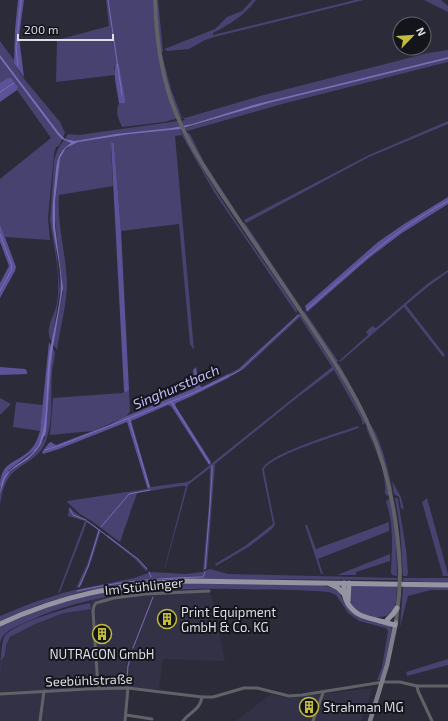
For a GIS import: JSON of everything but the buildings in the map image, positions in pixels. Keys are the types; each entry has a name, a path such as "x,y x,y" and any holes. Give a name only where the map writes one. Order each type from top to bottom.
{"main road":[{"path":"0,624 59,600 107,588 141,584 184,581 448,584"},
{"path":"327,582 338,588 344,594 348,604 357,615 363,618 387,620 395,624"},
{"path":"344,594 346,583"},
{"path":"346,583 348,604"},
{"path":"387,620 398,608"},
{"path":"380,620 395,624"},
{"path":"370,721 383,682 395,624"}],"street":[{"path":"155,0 158,42 162,68 172,102 184,131 215,185 324,346 358,403 375,442 389,484 397,525 400,572 398,608 395,624"},
{"name":"Im Stühlinger","path":"98,688 93,611 96,603 114,598 145,594 209,591"},
{"name":"Seebühlstraße","path":"0,694 98,688 128,688 213,697 244,688 256,688 289,696 302,696 383,682 400,682 417,686 448,686"},
{"path":"417,686 432,721"},
{"path":"125,721 128,688"},
{"path":"40,721 44,691"},
{"path":"313,721 323,693"},
{"path":"183,721 188,714 199,707 202,697"},
{"path":"126,715 152,719"}],"shaded area":[{"path":"18,0 24,0 19,37 24,77 14,64"},
{"path":"106,0 153,0 155,31 160,60 166,89 176,118 175,119 164,122 122,127 118,118 117,109 119,103 125,103 118,63 114,67 115,75 56,82 57,40 109,26"},
{"path":"156,0 158,0 163,51 161,52 160,51"},
{"path":"252,0 256,0 242,15 213,33 213,35 355,0 364,0 214,37 189,49 167,51 164,49 215,29 227,17 242,11"},
{"path":"424,0 441,0 448,6 448,12"},
{"path":"0,41 14,60 14,64 25,80 60,122 65,133 59,146 56,147 54,154 48,218 50,240 5,237 0,224 0,179 51,138 17,90 18,87 0,83"},
{"path":"448,50 448,57 253,105 184,126 181,121 185,120 183,117 185,118 260,96 416,56 432,56 432,52"},
{"path":"0,55 59,133 65,139 75,141 192,124 253,105 448,57 448,59 269,103 180,129 130,134 78,142 66,148 60,158 55,202 55,226 63,288 50,365 46,431 41,444 36,451 28,459 10,471 5,479 0,494 5,476 11,469 36,449 43,433 46,415 49,357 61,288 60,271 53,228 56,168 62,151 71,143 62,139 58,135 0,58"},
{"path":"162,55 171,89 182,118 181,119 171,97"},
{"path":"448,59 448,62 286,103 187,131 185,128 269,103"},
{"path":"118,63 125,99 125,103 123,104 119,103 115,77 115,68 116,64"},
{"path":"8,78 11,78 18,87 17,90 0,102 0,83"},
{"path":"178,121 179,127 213,187 297,312 296,313 214,192 182,135 175,136 194,350 190,344 179,224 121,231 113,142 111,146 113,186 59,195 59,217 65,261 67,291 57,350 53,344 63,292 54,212 60,158 63,152 75,143 75,141 65,139 68,134 79,135"},
{"path":"448,121 448,124 369,157 246,223 244,220 369,155"},
{"path":"187,134 190,134 204,162 242,221 218,188"},
{"path":"64,140 72,143 60,153 53,197 53,218 60,289 52,342 49,328 57,303 58,282 50,220 54,160 58,149"},
{"path":"111,142 114,143 121,231 129,390 126,393 124,391"},
{"path":"448,197 448,204 402,233 369,258 307,312 305,306 378,242"},
{"path":"243,223 245,223 302,309 301,309"},
{"path":"0,224 16,267 0,298 0,283 9,266 0,242"},
{"path":"448,270 448,272 406,305 445,355 443,357 404,307 340,362 339,361 368,335 366,332 372,326 376,328 427,284"},
{"path":"302,310 305,312 338,361 337,363"},
{"path":"298,314 301,315 340,375 365,423 363,425 361,418 334,370 294,400 215,464 207,568 203,571 209,504 210,468 188,485 164,570 186,486 137,493 120,542 80,514 68,503 67,501 147,489 147,487 150,486 187,482 191,480 332,367 300,317 244,369 228,378 230,376 228,374 238,369"},
{"path":"49,342 53,349 46,435 41,439 35,450 9,470 0,488 3,472 6,467 32,448 40,431"},
{"path":"53,349 55,352 55,357 52,370 51,412 49,431 46,440 42,449 37,455 12,473 9,477 3,490 0,505 0,494 5,479 10,471 28,459 41,444 46,435"},
{"path":"338,364 369,420 369,422"},
{"path":"0,367 25,369 27,374 0,375"},
{"path":"196,367 199,385 202,387 228,374 230,376 176,403 175,405 211,462 209,465 171,406 168,405 131,421 150,486 149,488 147,487 127,422 43,454 42,452 51,442 56,445 109,425 129,415 195,388 193,370"},
{"path":"129,390 130,411 126,417 93,431 50,435 53,398 123,393 124,391 126,393"},
{"path":"0,398 11,404 1,414 0,414"},
{"path":"16,402 43,405 40,431 13,427"},
{"path":"370,424 381,447 393,494 370,426"},
{"path":"358,426 359,428 291,452 269,464 264,470 275,525 250,546 216,566 215,564 245,546 273,524 262,470 267,464 276,457 305,444"},
{"path":"384,478 389,494 387,496 385,493"},
{"path":"392,481 401,497 404,510 401,508 399,497 394,494"},
{"path":"395,498 398,500 406,549 407,576 403,576 400,528"},
{"path":"427,498 448,576 443,576 422,502"},
{"path":"388,499 390,500 396,535 397,576 392,575 391,572 392,536 389,510 386,502"},
{"path":"69,507 101,530 93,556 81,586 76,588 88,562 98,530 87,522 60,592 58,593 85,521 68,516"},
{"path":"389,522 389,531 318,559 323,574 321,574 305,525 307,525 316,549"},
{"path":"108,535 139,560 147,568 147,570 146,571 135,559 107,537"},
{"path":"390,554 390,561 356,572 356,575 337,575"},
{"path":"210,569 228,574 397,578 397,580 205,579 139,582 82,592 41,604 0,621 0,616 32,603 63,593 134,578 151,572 186,574 202,572"},
{"path":"403,578 448,578 448,583 403,581"},
{"path":"194,583 316,584 338,591 349,609 358,617 390,625 392,629 382,677 380,680 377,680 382,667 388,631 386,628 359,621 348,613 336,595 329,592 306,590 184,589 131,593 105,597 54,611 11,629 1,639 0,644 0,627 39,609 75,598 139,586"},
{"path":"397,585 395,606 392,612 381,617 368,616 361,613 351,605 349,600 350,587 352,586"},
{"path":"403,586 448,587 448,590 431,590 408,596 400,627"},
{"path":"158,590 209,590 213,602 225,661 163,659 159,689 127,689 124,721 0,721 0,663 5,655 8,641 14,635 35,624 64,613 90,609 91,600"},
{"path":"90,603 91,609 64,613 35,624 10,637 6,646 5,655 1,662 4,637 18,626 44,616"},
{"path":"448,659 448,665 407,676 406,672"},
{"path":"373,688 361,721 236,721 271,694 287,698"}],"waterway":[{"path":"18,66 16,48 21,0"},
{"path":"108,0 122,95"},
{"path":"0,92 14,83"},
{"name":"Singhurstbach","path":"306,310 374,251 410,224 448,201"},
{"path":"0,234 12,266 11,271 0,291"},
{"name":"Singhurstbach","path":"45,450 193,393 235,373 299,315"},
{"path":"171,401 210,464"},
{"path":"129,419 149,487"},
{"path":"205,569 212,466"},
{"path":"101,527 129,494 150,490"},
{"path":"70,509 73,515 86,520"},
{"path":"87,521 138,559 147,569"},
{"path":"79,587 88,567 99,531"},
{"path":"149,572 151,577"},
{"path":"77,591 140,581 203,577 205,572"},
{"path":"133,648 153,597"},
{"path":"127,678 128,666 132,651"}],"place":[{"name":"Print Equipment GmbH & Co. KG","path":"167,619"},
{"name":"NUTRACON GmbH","path":"102,634"},
{"name":"Strahman MG","path":"309,707"}]}
